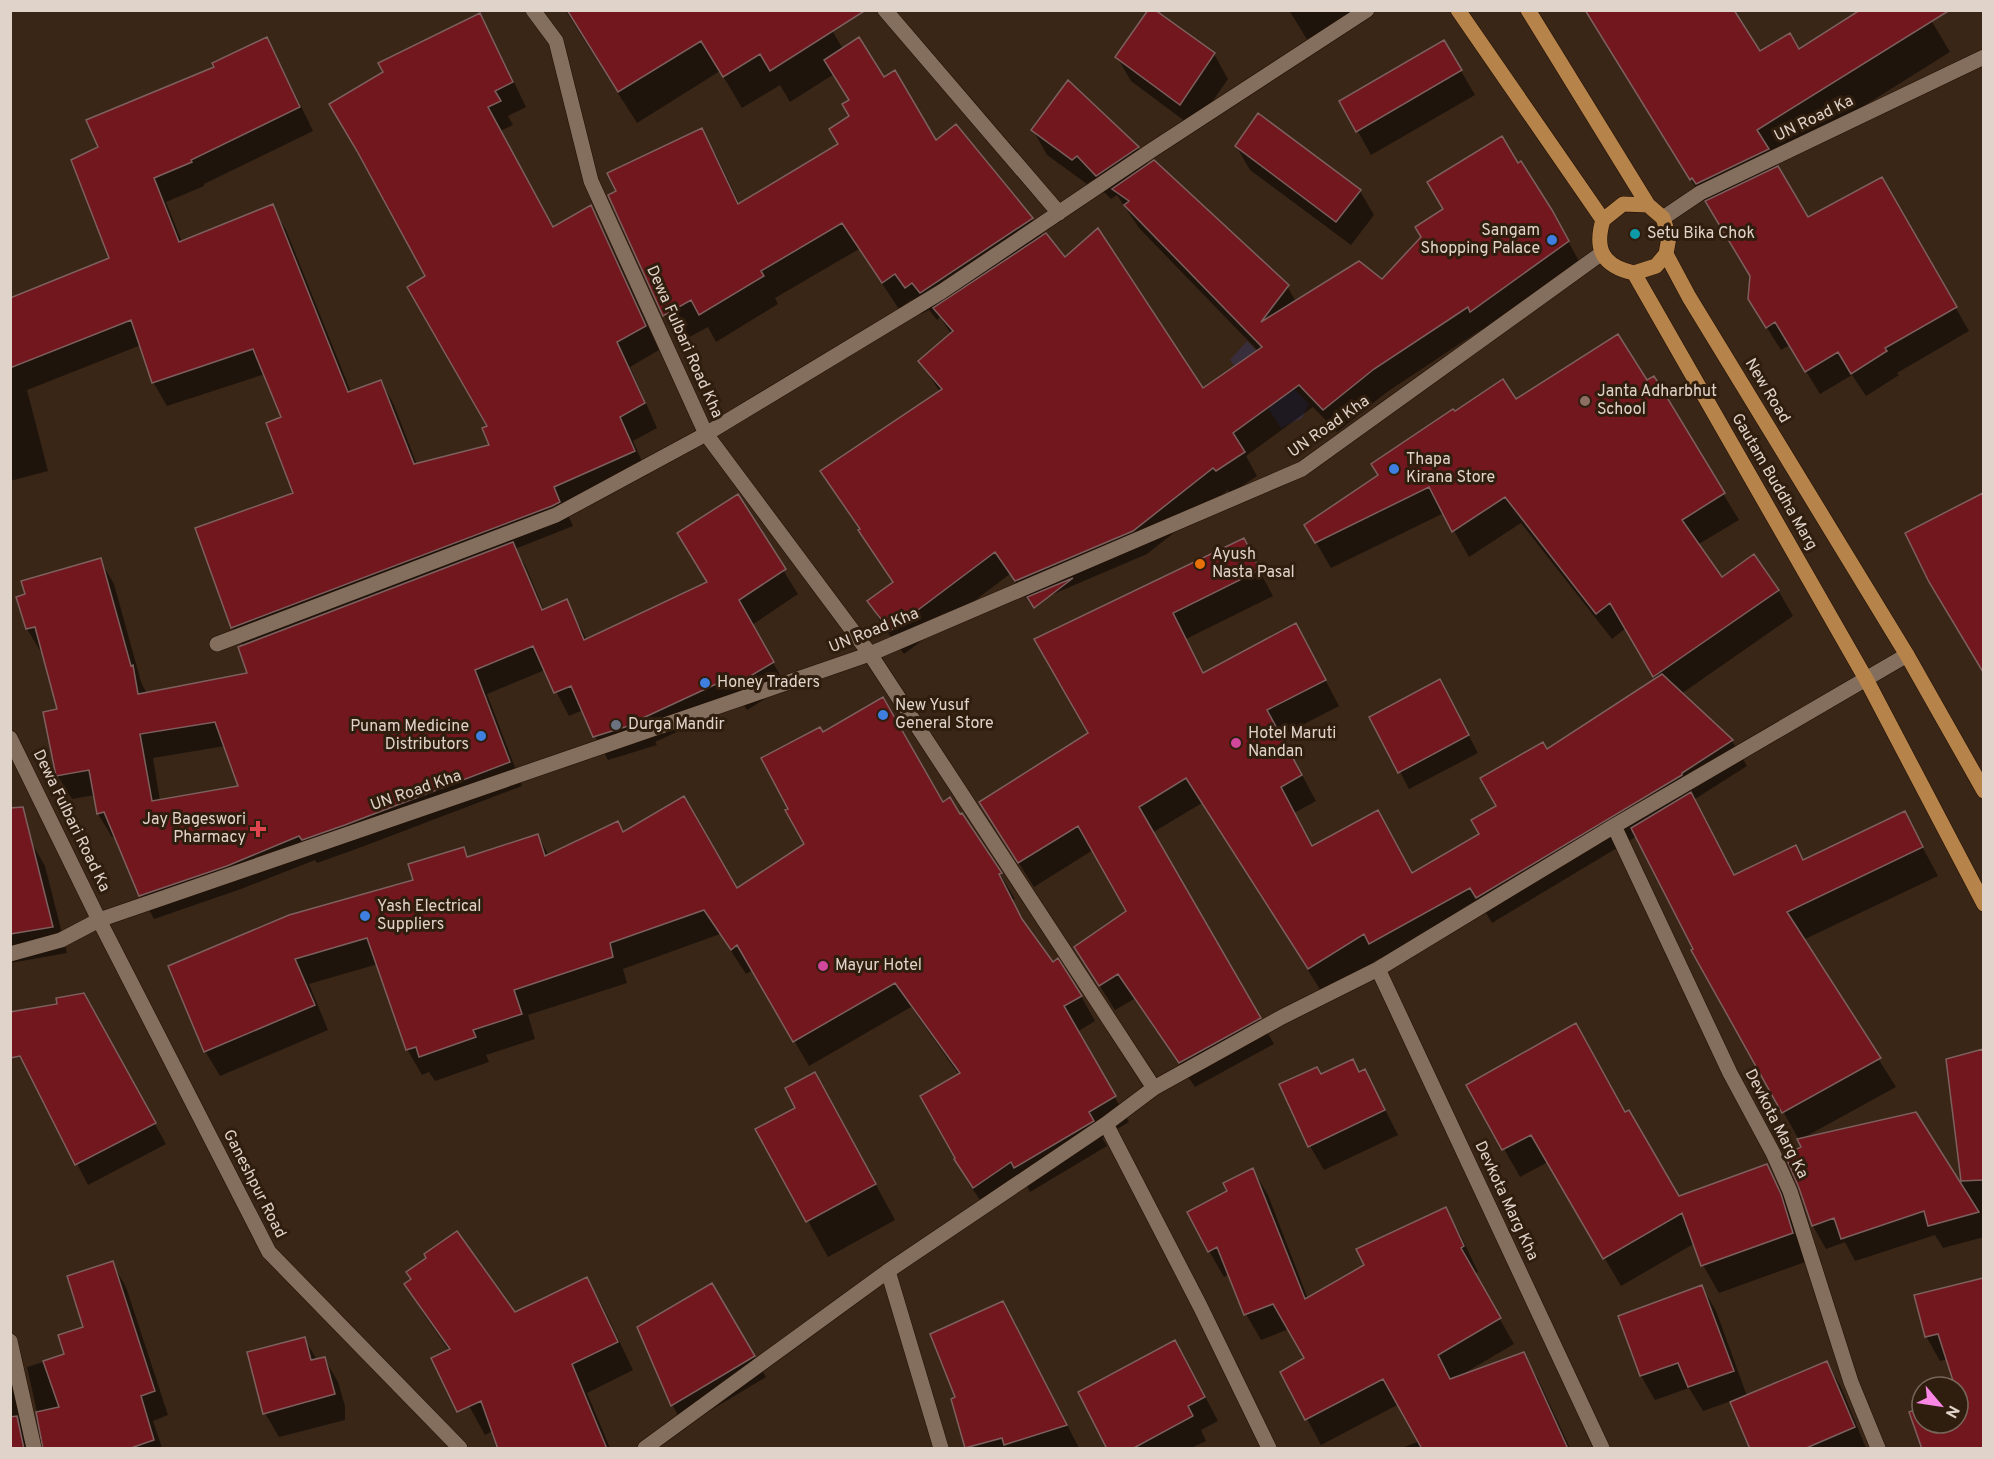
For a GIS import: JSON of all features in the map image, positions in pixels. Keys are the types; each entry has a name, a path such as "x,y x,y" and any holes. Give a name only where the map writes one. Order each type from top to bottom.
{"main road":[{"path":"1458,10 1603,220"},
{"path":"1528,10 1648,205 1663,218"},
{"path":"1648,205 1623,204 1603,220 1598,235 1602,253 1617,269 1634,273 1656,266 1666,254"},
{"name":"New Road","path":"1663,218 1669,237 1666,254 1689,297 1907,655 1983,791"},
{"name":"Gautam Buddha Marg","path":"1634,273 1866,679 1983,904"}],"street":[{"name":"Dewa Fulbari Road Kha","path":"533,10 556,41 591,181 706,434 870,654 1154,1088"},
{"path":"885,10 1059,213"},
{"path":"217,644 556,515 706,434 941,292 1368,10"},
{"name":"UN Road Ka","path":"1663,218 1700,193 1983,57"},
{"name":"UN Road Kha","path":"10,954 61,940 99,920 870,654 1302,469 1602,253"},
{"path":"645,1449 888,1271 1106,1124 1154,1088 1282,1017 1378,969 1614,826 1907,655"},
{"name":"Dewa Fulbari Road Ka","path":"10,738 99,920"},
{"name":"Devkota Marg Ka","path":"1614,826 1730,1073 1773,1153 1790,1191 1851,1382 1878,1449"},
{"name":"Ganeshpur Road","path":"99,920 269,1252 460,1449"},
{"name":"Devkota Marg Kha","path":"1378,969 1602,1449"},
{"path":"1106,1124 1200,1306 1269,1449"},
{"path":"888,1271 941,1449"},
{"path":"10,1341 34,1449"}],"shaded area":[{"path":"1247,341 1309,404 1302,418 1281,428 1259,395 1230,360"}],"building":[{"path":"567,10 866,10 770,71 760,54 723,77 701,41 618,92"},
{"path":"1148,10 1155,10 1215,53 1180,105 1115,57"},
{"path":"1585,10 1734,10 1760,51 1790,33 1799,49 1860,10 1950,10 1757,130 1769,149 1696,184 1692,178 1690,180"},
{"path":"480,13 513,82 495,91 501,101 488,107 553,227 591,205 646,326 617,342 645,403 620,417 635,451 554,487 560,502 552,506 231,628 195,528 293,493 266,423 281,417 253,349 152,383 131,320 10,368 10,298 109,258 71,160 98,147 86,120 214,67 212,63 267,37 300,107 191,160 192,162 154,178 179,242 273,204 348,392 381,380 414,464 489,445 482,428 487,426 407,287 425,276 329,104 383,72 378,63"},
{"path":"859,37 884,77 895,70 936,140 956,124 1033,218 920,293 912,283 905,288 895,274 882,283 842,223 761,271 764,276 699,315 691,300 663,316 608,195 616,191 607,173 702,128 738,204 838,144 829,129 849,116 842,104 849,100 824,60"},
{"path":"1444,40 1462,70 1356,132 1339,101"},
{"path":"1068,80 1139,147 1096,176 1077,156 1072,160 1031,130"},
{"path":"1258,113 1361,190 1336,222 1235,146"},
{"path":"1502,136 1518,163 1521,161 1569,241 1470,312 1468,307 1374,369 1323,410 1299,385 1233,433 1245,452 1216,471 1213,468 1133,531 1015,581 995,552 890,631 867,601 893,582 820,471 942,389 918,361 953,331 933,308 1046,233 1065,257 1098,228 1203,388 1262,347 1124,205 1129,201 1112,189 1154,160 1289,285 1261,322 1359,261 1382,279 1421,237 1415,227 1443,209 1427,182"},
{"path":"1778,166 1808,217 1882,177 1957,307 1885,348 1887,351 1851,374 1838,352 1805,372 1775,322 1766,328 1748,299 1750,276 1705,201"},
{"path":"1618,334 1647,380 1654,376 1725,493 1682,520 1722,577 1754,554 1779,590 1653,677 1610,603 1596,614 1505,497 1452,532 1429,487 1315,543 1304,525 1378,475 1371,464 1453,409 1455,411 1503,379 1516,399"},
{"path":"1983,493 1983,672 1929,582 1905,533"},
{"path":"738,494 786,569 739,600 774,662 732,687 727,679 643,718 644,721 593,737 571,686 554,693 533,646 475,670 510,762 345,825 302,840 299,836 227,866 139,896 104,812 97,814 89,770 56,776 43,712 57,709 35,627 26,629 16,597 25,594 21,581 101,558 131,666 133,665 138,694 247,673 238,647 513,542 542,610 567,599 584,640 707,582 677,533","holes":["215,722 238,786 152,801 140,734"]},
{"path":"1244,538 1260,570 1173,613 1203,673 1296,623 1326,680 1267,710 1302,775 1281,787 1312,846 1378,810 1412,873 1479,834 1471,820 1496,806 1480,778 1543,742 1547,749 1662,674 1733,740 1682,775 1476,898 1470,888 1369,944 1364,934 1308,969 1186,778 1139,807 1261,1018 1179,1063 1118,974 1099,986 1074,947 1126,911 1078,826 1018,863 979,802 1088,733 1034,639"},
{"path":"1073,578 1034,608 1027,597"},
{"path":"1440,679 1469,735 1398,773 1369,717"},
{"path":"883,697 943,802 950,797 960,814 962,813 1002,873 999,874 1022,919 1053,962 1058,958 1082,996 1064,1006 1116,1096 1089,1112 1094,1121 1014,1168 1011,1162 973,1188 954,1159 920,1096 960,1073 895,983 793,1042 737,945 731,950 704,910 610,943 613,957 514,990 522,1014 473,1030 476,1037 419,1057 416,1047 406,1050 367,938 295,959 315,1005 204,1052 168,966 289,915 413,880 408,864 464,847 467,857 538,834 545,856 618,821 623,832 684,796 737,888 804,844 761,758 820,727 823,732"},
{"path":"1691,792 1734,875 1796,845 1803,860 1905,811 1923,847 1787,912 1881,1058 1782,1113 1691,950 1693,949 1631,828"},
{"path":"23,807 53,927 10,934 10,808"},
{"path":"84,993 156,1123 75,1165 20,1056 10,1058 10,1012 57,1004 56,998"},
{"path":"1576,1023 1625,1112 1629,1110 1679,1196 1767,1164 1781,1194 1793,1233 1701,1266 1682,1213 1603,1259 1531,1135 1502,1150 1466,1085"},
{"path":"1983,1049 1983,1180 1961,1181 1946,1059"},
{"path":"1353,1059 1359,1072 1365,1069 1385,1110 1308,1147 1279,1084 1317,1067 1321,1074"},
{"path":"815,1072 876,1184 806,1222 755,1129 795,1108 785,1088"},
{"path":"1916,1112 1979,1212 1928,1226 1924,1211 1841,1239 1834,1218 1812,1226 1785,1155 1801,1147 1797,1139"},
{"path":"1253,1168 1305,1299 1364,1265 1356,1249 1446,1207 1464,1246 1461,1248 1501,1318 1438,1355 1450,1379 1524,1352 1568,1449 1422,1449 1383,1379 1305,1420 1280,1372 1304,1358 1273,1304 1244,1315 1217,1247 1208,1252 1187,1212 1227,1191 1223,1183"},
{"path":"457,1231 515,1312 587,1277 618,1342 572,1364 607,1449 498,1449 481,1401 457,1412 431,1358 450,1349 404,1284 411,1279 406,1272 426,1258 424,1254"},
{"path":"113,1261 155,1391 141,1396 154,1440 128,1449 43,1449 36,1412 59,1407 43,1361 64,1354 58,1335 83,1327 67,1276"},
{"path":"1983,1278 1983,1449 1922,1449 1917,1435 1970,1435 1970,1375 1951,1375 1938,1334 1925,1337 1914,1295"},
{"path":"712,1283 755,1356 671,1406 637,1327"},
{"path":"1702,1285 1734,1371 1688,1387 1678,1363 1640,1376 1618,1316"},
{"path":"1003,1301 1067,1425 1004,1445 1002,1438 965,1448 951,1399 955,1397 930,1334"},
{"path":"305,1337 311,1360 325,1357 335,1394 263,1414 247,1352"},
{"path":"1175,1340 1205,1397 1188,1406 1193,1416 1132,1449 1107,1449 1078,1392"},
{"path":"1827,1361 1855,1427 1804,1449 1750,1449 1730,1402"},
{"path":"17,1416 24,1449 10,1449 10,1417"}],"place":[{"name":"Setu Bika Chok","path":"1635,234"},
{"name":"Sangam Shopping Palace","path":"1552,240"},
{"name":"Janta Adharbhut School","path":"1585,401"},
{"name":"Thapa Kirana Store","path":"1394,469"},
{"name":"Ayush Nasta Pasal","path":"1200,564"},
{"name":"Honey Traders","path":"705,683"},
{"name":"New Yusuf General Store","path":"883,715"},
{"name":"Durga Mandir","path":"616,725"},
{"name":"Punam Medicine Distributors","path":"481,736"},
{"name":"Hotel Maruti Nandan","path":"1236,743"},
{"name":"Jay Bageswori Pharmacy","path":"258,829"},
{"name":"Yash Electrical Suppliers","path":"365,916"},
{"name":"Mayur Hotel","path":"823,966"}]}
